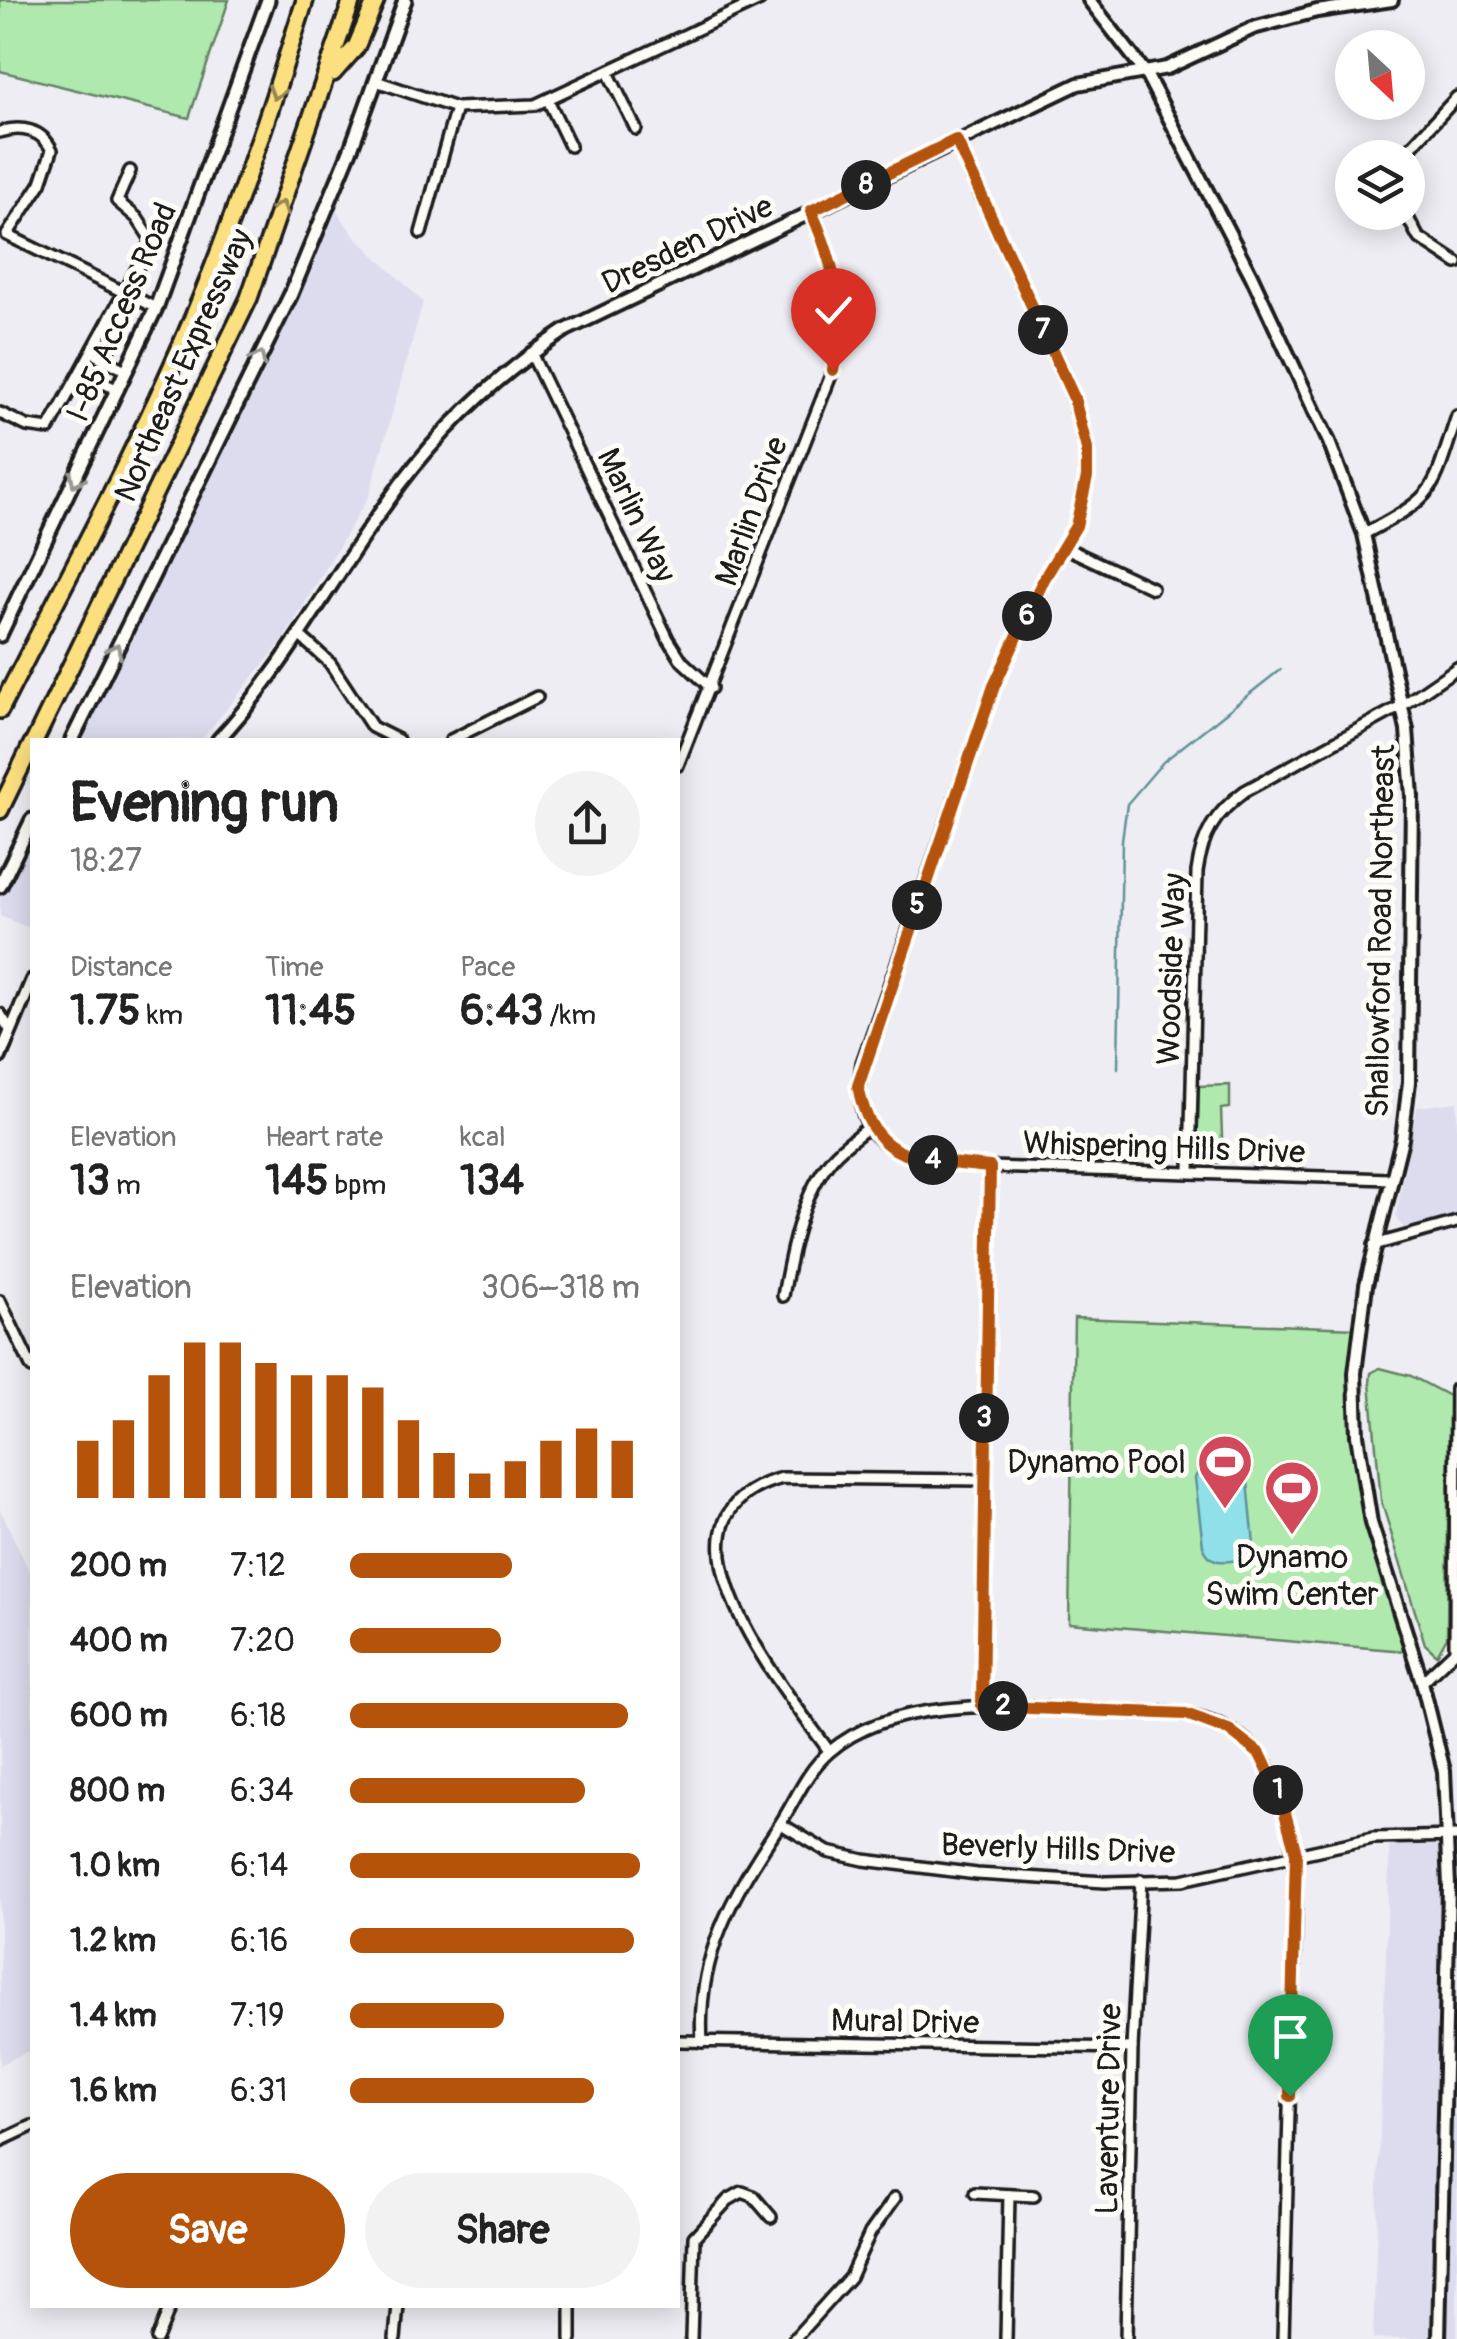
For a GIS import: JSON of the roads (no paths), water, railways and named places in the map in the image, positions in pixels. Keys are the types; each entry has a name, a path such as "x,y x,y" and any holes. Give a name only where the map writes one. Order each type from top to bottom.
{"highway":[{"name":"Northeast Expressway","path":"0,710 147,420 193,317 248,175 305,0"},
{"name":"Northeast Expressway","path":"36,738 249,298 352,0"},
{"path":"327,80 356,46 376,0"},
{"name":"Northeast Expressway","path":"0,810 30,750"}],"main road":[{"name":"I-85 Access Road","path":"0,635 156,308 268,0"},
{"path":"73,738 291,294 405,0"},
{"path":"0,886 30,824"}],"street":[{"path":"376,81 456,108 518,108 548,100 760,0"},
{"name":"Shallowford Road Northeast","path":"1089,0 1145,72 1251,275 1329,442 1364,534 1402,705 1412,796 1409,1082 1402,1139 1374,1245 1355,1373 1357,1436 1370,1523 1422,1682 1444,1771 1453,1836 1439,2339"},
{"name":"Dresden Drive","path":"220,738 268,682 406,478 442,434 531,353 566,330 1078,84 1167,68 1252,28 1318,11 1392,0"},
{"path":"608,72 636,129"},
{"path":"1418,140 1457,97"},
{"path":"548,100 570,146"},
{"path":"421,233 456,108"},
{"path":"0,132 32,130 46,139 52,150 41,183 7,235 156,308"},
{"path":"783,1296 790,1252 830,1160 868,1127 858,1086 862,1063 994,686 1044,579 1076,526 1087,477 1082,423 956,140"},
{"path":"104,359 152,241 137,218 118,201 130,172"},
{"name":"Marlin Drive","path":"680,760 711,688 838,345 837,283 811,211"},
{"path":"1414,230 1418,237 1457,263"},
{"path":"0,413 28,426 50,429 129,297"},
{"name":"Marlin Way","path":"531,353 668,639 682,661 711,688"},
{"path":"93,354 127,371"},
{"path":"83,374 118,390"},
{"path":"1364,534 1422,501 1446,456 1457,416"},
{"path":"1064,547 1152,588"},
{"path":"299,634 330,662 372,727 394,738"},
{"name":"Woodside Way","path":"1190,1172 1197,872 1206,831 1224,807 1245,791 1402,705 1457,668"},
{"path":"455,738 538,696"},
{"path":"0,1056 30,984"},
{"path":"0,1014 10,1028"},
{"name":"Whispering Hills Drive","path":"868,1127 889,1148 907,1156 990,1167 1390,1179"},
{"path":"982,1706 990,1167"},
{"path":"1374,1245 1457,1222"},
{"path":"0,1301 30,1364"},
{"path":"1422,1682 1455,1650 1456,1389"},
{"path":"830,1752 764,1660 740,1616 718,1548 729,1511 760,1483 782,1478 983,1480"},
{"path":"702,2042 703,1974 713,1938 750,1866 780,1824 802,1782 830,1752 864,1732 919,1713 982,1706 1186,1714 1220,1725 1247,1740 1260,1754 1280,1795 1296,1853 1283,2339"},
{"name":"Beverly Hills Drive","path":"780,1824 828,1852 864,1860 977,1874 1141,1880 1182,1880 1373,1838 1453,1836"},
{"name":"Laventure Drive","path":"1126,2339 1132,2048 1141,1880"},
{"name":"Mural Drive","path":"680,2041 1132,2048"},
{"path":"1443,2116 1457,2117"},
{"path":"0,2141 30,2127"},
{"path":"691,2339 694,2237 728,2200 742,2192 753,2196 771,2217"},
{"path":"975,2193 1034,2196"},
{"path":"1006,2339 1009,2195"},
{"path":"794,2339 850,2277 870,2232 894,2198"},
{"path":"157,2339 170,2308"},
{"path":"395,2339 398,2308"},
{"path":"570,2339 571,2308"}],"water":[{"name":"Dynamo Pool","path":"1231,1456 1247,1471 1254,1544 1244,1559 1219,1561 1210,1557 1203,1546 1195,1478 1205,1459"}],"waterway":[{"path":"1118,1068 1122,840 1127,804 1163,762 1281,669"}],"place":[{"name":"Dynamo Pool","path":"1225,1511"},
{"name":"Dynamo Swim Center","path":"1292,1537"}]}
